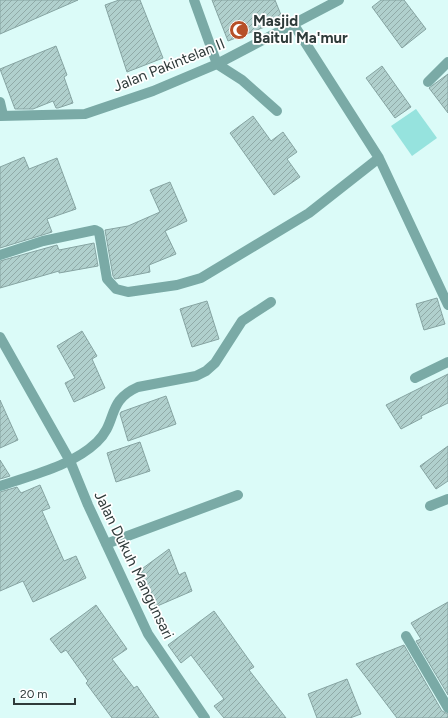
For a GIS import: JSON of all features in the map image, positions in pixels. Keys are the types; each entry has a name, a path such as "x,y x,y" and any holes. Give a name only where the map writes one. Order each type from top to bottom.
{"street":[{"path":"194,0 217,64 242,80 277,111"},
{"name":"Jalan Pakintelan II","path":"2,116 85,114 154,91 217,64 338,0"},
{"path":"294,24 380,158 448,305"},
{"path":"428,82 448,62"},
{"path":"0,102 2,116"},
{"path":"0,255 43,241 91,230 98,231 107,279 116,289 128,292 177,285 201,278 309,213 380,158"},
{"path":"0,486 70,461 97,442 108,427 118,401 129,391 138,387 196,376 206,371 215,363 242,321 271,302"},
{"name":"Jalan Dukuh Mangunsari","path":"0,337 70,461 106,544 148,634 206,718"},
{"path":"415,378 448,362"},
{"path":"106,544 238,495"},
{"path":"430,506 448,499"},
{"path":"406,636 448,708"}],"shaded area":[{"path":"416,109 437,138 412,156 391,126"}],"building":[{"path":"0,0 78,0 0,34"},
{"path":"119,0 140,0 163,58 127,72 105,5"},
{"name":"Masjid Baitul Ma'mur","path":"212,0 275,0 283,20 228,41"},
{"path":"381,0 404,0 426,29 402,48 372,7"},
{"path":"56,46 67,75 64,77 73,103 56,108 53,101 33,109 15,109 0,69"},
{"path":"382,66 411,107 395,118 366,78"},
{"path":"448,74 448,113 429,88"},
{"path":"253,116 271,141 283,132 297,152 287,159 300,177 274,195 230,133"},
{"path":"24,157 29,169 57,158 76,209 47,219 52,232 0,248 0,167"},
{"path":"170,182 187,221 165,231 176,254 149,265 150,272 115,279 113,276 105,230 128,226 160,212 150,190"},
{"path":"94,243 98,266 59,273 59,271 0,288 0,261 57,245 59,250"},
{"path":"437,298 445,324 424,330 416,304"},
{"path":"207,301 219,339 192,347 180,309"},
{"path":"82,331 97,356 92,359 105,388 74,402 65,383 75,378 57,346"},
{"path":"448,374 448,403 421,416 422,418 401,429 386,405"},
{"path":"166,396 176,424 128,441 120,414 121,412"},
{"path":"0,400 18,440 0,448"},
{"path":"140,442 150,471 116,482 107,453"},
{"path":"448,446 448,481 436,489 420,466"},
{"path":"0,460 10,476 0,479"},
{"path":"40,485 50,508 42,511 64,561 76,556 86,578 33,602 23,581 0,591 0,492 17,487 21,493"},
{"path":"169,549 179,575 185,572 192,591 155,607 139,571"},
{"path":"448,602 448,695 416,641 421,639 411,623"},
{"path":"96,605 127,649 112,659 134,688 137,686 159,718 112,718 86,683 88,681 66,650 61,653 50,639"},
{"path":"214,611 254,667 249,670 286,718 224,718 214,706 224,699 191,655 181,663 168,645"},
{"path":"404,645 442,711 448,714 448,718 397,718 356,664"},
{"path":"347,679 361,714 350,718 317,718 308,694"}],"place":[{"name":"Masjid Baitul Ma'mur","path":"239,30"}]}
